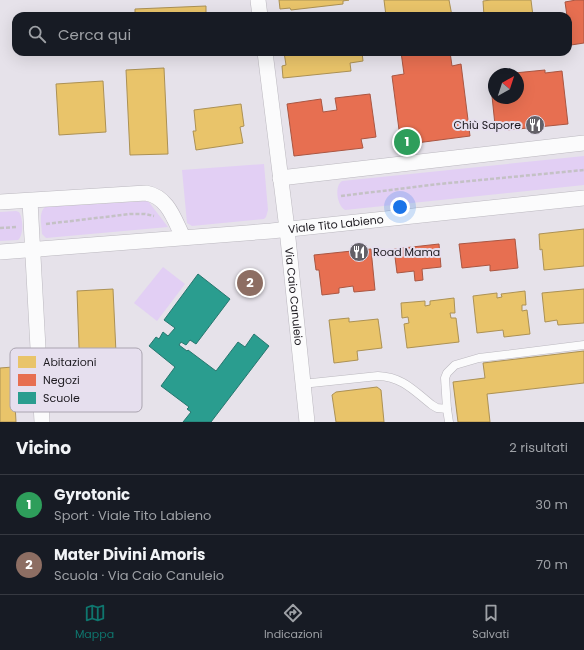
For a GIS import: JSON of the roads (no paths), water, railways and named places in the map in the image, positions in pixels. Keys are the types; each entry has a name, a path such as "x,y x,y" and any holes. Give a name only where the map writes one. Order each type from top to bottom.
{"street":[{"path":"258,0 260,12"},
{"name":"Via Caio Canuleio","path":"265,56 286,229 306,422"},
{"path":"280,178 584,143"},
{"path":"0,202 146,193 163,201 183,237"},
{"name":"Viale Tito Labieno","path":"0,252 33,251 286,229 584,198"},
{"path":"30,201 38,348"},
{"path":"41,412 42,422"}],"lane":[{"path":"449,422 445,378 447,372 455,365 479,358 584,345"},
{"path":"302,384 378,376 390,377 404,382 437,408 447,409"}],"place":[{"name":"Chiù Sapore","path":"535,125"},
{"name":"Gyrotonic","path":"407,142"},
{"name":"Road Mama","path":"359,252"},
{"name":"Mater Divini Amoris","path":"250,283"}]}
